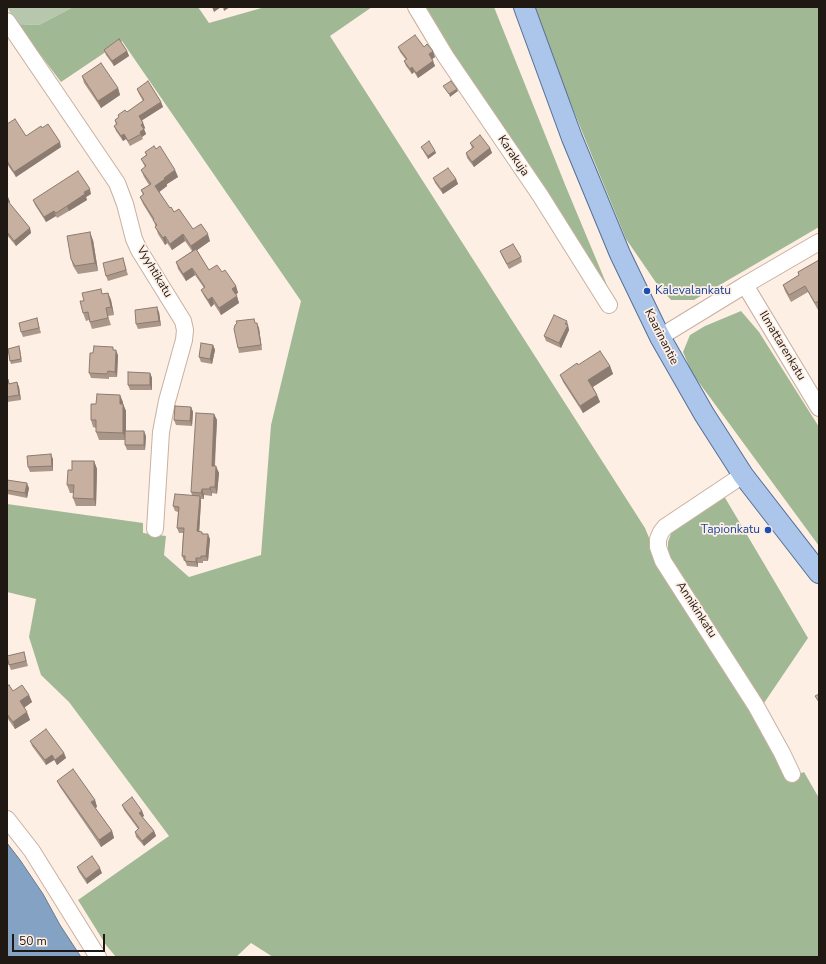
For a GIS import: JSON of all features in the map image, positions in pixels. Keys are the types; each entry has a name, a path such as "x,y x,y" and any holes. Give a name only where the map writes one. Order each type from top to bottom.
{"main road":[{"name":"Kaarinantie","path":"524,7 575,145 620,254 660,337 704,414 743,475 819,573"}],"street":[{"name":"Karakuja","path":"416,7 446,57 540,195 609,305"},
{"name":"Vyyhtikatu","path":"7,22 117,183 125,204 134,239 139,250 183,321 185,330 184,340 167,401 161,432 155,529"},
{"path":"660,337 819,242"},
{"name":"Ilmattarenkatu","path":"745,285 819,408"},
{"name":"Annikinkatu","path":"743,475 666,527 661,532 658,539 658,547 664,561 756,706 792,774"},
{"path":"7,819 32,851 98,957"}],"green space":[{"path":"7,7 73,7 39,25 17,24"},
{"path":"73,7 198,7 209,23 265,7 372,7 330,36 645,528 659,562 753,714 789,778 804,772 819,798 819,957 273,957 251,943 236,957 116,957 106,945 78,900 169,836 69,702 41,675 29,637 36,599 7,592 7,504 143,523 143,533 166,536 164,555 189,577 261,555 271,425 301,301 122,41 61,82 17,24 39,25"},
{"path":"420,7 494,7 609,290 602,287"},
{"path":"534,7 819,7 819,227 694,300 671,300 657,284 626,239 559,75"},
{"path":"741,311 759,332 819,427 819,546 692,373 683,352 690,335 705,326"},
{"path":"724,496 808,638 762,706 668,555 668,542 672,531"}],"water":[{"path":"7,843 43,894 60,925 81,957 7,957"}],"building":[{"path":"415,35 424,47 427,44 433,51 429,54 433,61 416,73 412,67 410,69 404,61 407,59 398,47"},
{"path":"119,39 127,51 112,61 104,50"},
{"path":"101,63 118,88 98,101 82,76"},
{"path":"148,81 161,102 139,116 143,123 141,125 144,129 140,132 141,134 128,141 124,134 121,136 114,126 117,124 115,120 119,117 118,115 125,110 127,112 144,100 137,89"},
{"path":"451,81 457,89 449,94 443,86"},
{"path":"15,119 26,136 41,126 42,128 48,124 60,142 14,172 7,161 7,124"},
{"path":"480,135 490,148 472,162 466,153 474,147 470,143"},
{"path":"429,141 435,151 428,156 421,147"},
{"path":"154,146 156,149 160,146 175,170 155,186 174,212 179,209 193,229 201,224 208,234 191,246 183,234 170,244 165,236 163,238 155,227 157,225 153,220 154,219 140,197 144,194 141,190 151,184 141,170 146,166 141,159 147,155 145,152"},
{"path":"448,168 456,179 441,189 433,178"},
{"path":"78,171 90,189 84,192 85,194 56,213 54,211 44,217 33,200"},
{"path":"7,200 30,228 14,241 7,232"},
{"path":"90,232 95,263 75,266 71,259 67,236"},
{"path":"513,244 521,257 507,264 500,251"},
{"path":"196,249 209,270 217,265 222,272 225,270 236,286 232,289 237,296 219,308 212,297 208,300 201,290 205,287 192,268 183,274 176,262"},
{"path":"123,258 126,270 106,276 103,263"},
{"path":"819,260 819,301 815,303 805,286 789,295 783,285 799,275 798,272"},
{"path":"101,289 102,294 108,293 111,307 106,308 108,318 90,322 88,312 83,313 80,301 84,301 82,293"},
{"path":"157,307 159,321 136,324 135,310"},
{"path":"554,315 567,321 565,324 568,325 559,343 544,336"},
{"path":"37,318 39,328 21,332 19,323"},
{"path":"254,319 255,323 257,323 261,345 238,348 234,329 237,323 236,321"},
{"path":"201,343 213,345 210,359 199,357"},
{"path":"19,346 21,359 10,361 8,349"},
{"path":"94,346 113,347 113,350 116,350 115,372 108,371 107,374 89,373 90,353 93,353"},
{"path":"600,351 610,366 588,380 597,395 580,406 560,375 577,363 578,365"},
{"path":"128,372 150,373 150,385 128,385"},
{"path":"7,379 9,384 17,382 19,395 7,397"},
{"path":"97,394 120,395 120,404 123,404 123,433 96,432 96,420 91,420 91,404 96,404"},
{"path":"175,406 191,407 190,421 174,420"},
{"path":"196,413 214,414 212,466 216,466 215,487 210,487 210,489 202,489 201,493 191,492"},
{"path":"125,431 144,431 144,445 125,445"},
{"path":"51,454 52,466 28,467 27,456"},
{"path":"72,461 94,461 94,499 73,498 74,485 67,485 68,470 72,470"},
{"path":"7,480 27,483 25,493 7,490"},
{"path":"175,494 200,496 197,531 202,532 202,534 208,534 206,556 196,558 196,562 185,561 185,556 182,556 184,528 177,528 179,507 173,506"},
{"path":"24,652 26,661 9,665 7,656"},
{"path":"9,685 13,691 22,685 29,695 20,701 27,712 13,722 7,714 7,686"},
{"path":"819,694 819,702 815,696"},
{"path":"46,729 64,753 55,760 52,755 45,760 30,741"},
{"path":"73,769 95,800 91,802 112,831 99,840 57,781"},
{"path":"132,797 142,811 139,813 154,831 142,841 135,832 139,828 122,805"},
{"path":"92,856 100,868 86,879 77,867"}],"place":[{"name":"Kalevalankatu","path":"647,291"},
{"name":"Tapionkatu","path":"768,530"}]}
